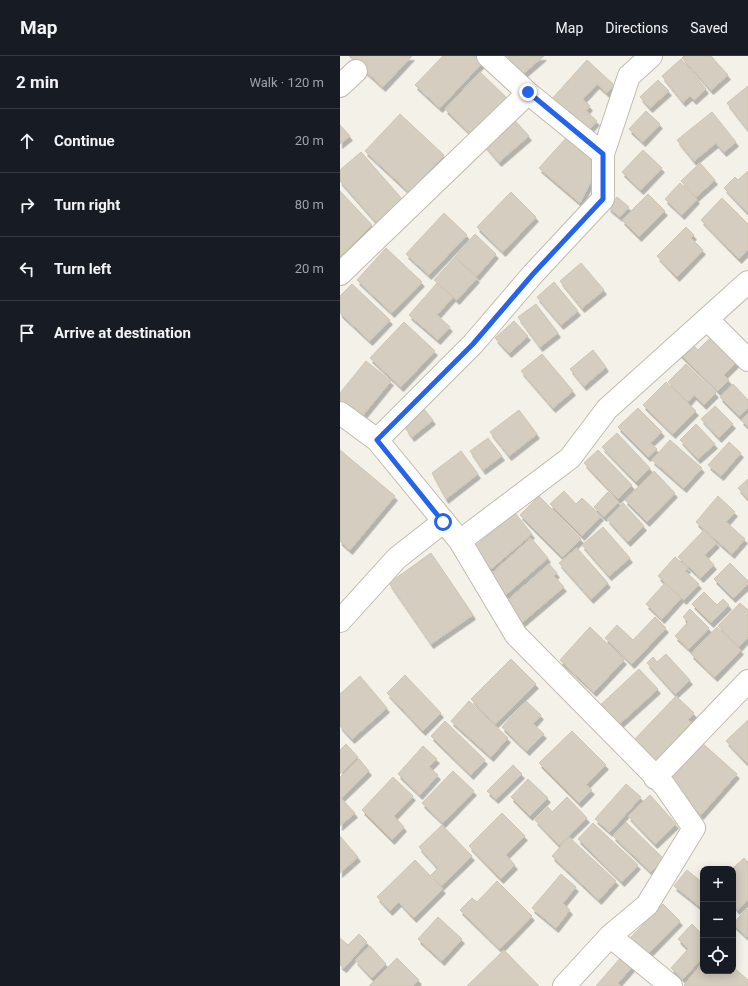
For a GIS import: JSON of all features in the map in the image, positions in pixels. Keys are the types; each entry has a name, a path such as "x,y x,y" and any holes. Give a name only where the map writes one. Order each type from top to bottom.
{"street":[{"path":"488,56 528,92 603,154"},
{"path":"377,440 473,344 533,274 603,199 603,154 629,76 651,56"},
{"path":"340,274 528,92"},
{"path":"460,541 570,458 607,409 748,282"},
{"path":"707,319 748,360"},
{"path":"340,412 377,440 460,541 516,634 655,778 664,785 694,828 647,905 610,936 564,986"},
{"path":"340,621 397,558 443,522"},
{"path":"655,778 748,681"},
{"path":"610,936 670,986"}],"building":[{"path":"349,56 412,56 383,87"},
{"path":"443,56 478,56 484,61 440,108 415,85"},
{"path":"507,56 544,56 523,74"},
{"path":"684,56 711,56 728,75 711,90 682,58"},
{"path":"681,59 706,89 694,100 690,96 683,102 662,76"},
{"path":"587,60 614,85 607,93 597,84 583,99 590,106 586,111 597,121 585,134 550,101"},
{"path":"480,72 509,100 474,137 445,109"},
{"path":"658,80 669,91 650,108 640,97"},
{"path":"748,86 748,130 727,103"},
{"path":"646,111 660,124 643,142 629,129"},
{"path":"712,112 736,142 724,152 716,143 694,161 677,140"},
{"path":"400,114 444,155 409,192 365,151"},
{"path":"511,116 529,136 499,162 482,142"},
{"path":"340,125 350,136 340,144"},
{"path":"567,137 600,163 580,203 539,168"},
{"path":"643,150 662,168 641,190 622,172"},
{"path":"361,152 403,200 377,223 340,181 340,170"},
{"path":"700,163 715,180 696,197 681,181"},
{"path":"748,171 748,213 724,188 735,177 738,180"},
{"path":"680,183 697,199 682,215 665,199"},
{"path":"340,191 372,225 340,257"},
{"path":"511,192 536,217 503,252 477,227"},
{"path":"648,194 665,211 639,237 622,220"},
{"path":"617,197 629,207 620,217 608,207"},
{"path":"722,198 748,224 748,250 739,259 701,220"},
{"path":"444,213 467,235 429,275 406,254"},
{"path":"686,227 694,235 691,238 703,250 677,277 657,256"},
{"path":"475,234 496,254 477,276 455,257"},
{"path":"386,248 422,282 392,313 357,280"},
{"path":"455,257 477,278 457,300 434,280"},
{"path":"581,263 604,290 582,308 560,281"},
{"path":"554,282 578,311 561,325 537,297"},
{"path":"437,283 453,297 437,315 450,327 438,340 409,315"},
{"path":"352,284 390,320 370,341 340,313 340,296"},
{"path":"536,304 558,333 540,347 518,317"},
{"path":"514,321 528,336 509,353 495,338"},
{"path":"404,322 435,351 401,387 370,358"},
{"path":"711,337 737,362 724,375 729,380 718,391 677,351 688,340 698,350"},
{"path":"593,350 606,367 584,386 570,369"},
{"path":"542,354 573,391 553,408 521,371"},
{"path":"366,361 391,381 360,419 340,402 340,393"},
{"path":"686,364 716,393 704,405 694,395 688,402 668,382"},
{"path":"666,382 696,411 673,434 643,405"},
{"path":"733,384 748,400 748,408 739,416 720,397"},
{"path":"715,406 733,424 719,438 701,419"},
{"path":"423,408 433,420 412,437 406,429 409,421"},
{"path":"638,408 662,432 650,443 657,449 648,457 618,427"},
{"path":"519,410 537,434 509,456 490,432"},
{"path":"748,413 748,427 741,420"},
{"path":"696,424 715,444 698,459 680,440"},
{"path":"617,433 650,468 636,482 602,447"},
{"path":"488,438 502,456 483,470 470,451"},
{"path":"670,440 702,468 684,488 652,460"},
{"path":"729,442 741,453 721,476 708,465"},
{"path":"340,450 395,496 350,550 340,541"},
{"path":"598,450 632,485 618,499 584,463"},
{"path":"461,451 478,474 446,499 432,473"},
{"path":"654,471 675,493 647,522 625,500"},
{"path":"748,479 748,499 738,488"},
{"path":"564,491 576,504 582,498 601,516 582,536 550,504"},
{"path":"608,492 619,502 604,517 594,507"},
{"path":"539,496 581,539 562,557 520,515"},
{"path":"718,496 735,512 726,522 745,539 732,554 696,522"},
{"path":"623,503 644,526 628,542 607,519"},
{"path":"515,513 532,534 485,574 470,550"},
{"path":"603,527 630,558 609,576 582,545"},
{"path":"704,530 717,543 705,555 714,565 701,578 678,557"},
{"path":"531,538 548,558 501,599 484,580"},
{"path":"577,548 608,583 591,599 559,563"},
{"path":"431,553 473,615 431,644 389,583"},
{"path":"675,557 688,568 685,571 699,584 684,600 658,576"},
{"path":"730,563 748,581 748,584 733,598 714,579"},
{"path":"549,564 557,573 554,576 564,587 518,626 501,606"},
{"path":"665,583 681,598 662,619 646,604"},
{"path":"704,592 717,605 723,599 729,605 711,623 692,604"},
{"path":"740,603 748,610 748,637 739,647 718,626"},
{"path":"690,609 709,628 689,649 675,636 688,622 683,617"},
{"path":"655,617 666,628 632,664 605,638 617,625 633,640"},
{"path":"590,627 624,660 594,692 560,660"},
{"path":"717,627 741,650 715,677 691,654"},
{"path":"666,654 690,680 675,694 647,663 653,657 657,662"},
{"path":"511,659 536,684 495,724 471,699"},
{"path":"639,669 658,689 614,729 596,709"},
{"path":"405,675 441,713 423,731 387,693"},
{"path":"360,676 387,708 352,739 340,726 340,694"},
{"path":"676,696 694,713 688,720 699,730 662,769 633,741"},
{"path":"469,701 508,738 491,757 451,721"},
{"path":"526,701 541,715 533,724 544,734 527,751 502,727"},
{"path":"748,720 748,764 726,741"},
{"path":"445,721 485,760 471,775 431,736"},
{"path":"572,731 606,765 586,785 592,790 579,803 539,763"},
{"path":"701,742 737,774 701,815 665,784"},
{"path":"346,744 358,757 340,774 340,750"},
{"path":"423,746 437,759 429,767 438,775 420,795 398,774"},
{"path":"359,759 369,771 341,798 355,813 340,826 340,777"},
{"path":"513,765 522,774 496,799 487,791"},
{"path":"453,771 474,791 443,823 422,803"},
{"path":"393,777 413,796 394,816 404,827 392,840 362,810"},
{"path":"528,779 548,798 530,816 511,797"},
{"path":"626,784 641,797 610,832 595,819"},
{"path":"650,795 676,824 655,844 628,816"},
{"path":"567,797 587,818 559,845 535,820 548,807 552,812"},
{"path":"502,813 525,836 506,855 515,865 501,879 469,846"},
{"path":"626,822 664,859 651,872 613,836"},
{"path":"593,823 638,865 622,882 578,839"},
{"path":"442,825 472,856 441,886 431,875 438,868 419,847"},
{"path":"340,836 358,857 340,873"},
{"path":"569,837 616,881 599,900 552,856"},
{"path":"744,858 748,862 748,900 737,910 736,909 735,866"},
{"path":"415,860 443,889 414,918 399,902 390,911 377,897"},
{"path":"687,870 700,881 700,907 674,886"},
{"path":"561,874 576,887 563,903 570,910 556,928 532,908"},
{"path":"497,881 532,916 500,949 460,910 472,898 477,902"},
{"path":"663,904 680,921 646,956 629,939"},
{"path":"746,909 748,910 747,937 736,927 736,921"},
{"path":"438,917 462,939 442,961 418,939"},
{"path":"692,924 700,932 700,960 683,979 671,968 688,949 678,939"},
{"path":"359,934 367,942 344,968 340,965 340,938 348,945"},
{"path":"370,946 386,964 372,978 355,960"},
{"path":"504,950 539,986 467,986"},
{"path":"622,956 633,966 618,983 621,986 596,986"},
{"path":"397,958 419,980 413,986 369,986"},
{"path":"700,966 700,974 736,974 736,970 748,980 748,986 684,985"}],"route":[{"path":"443,522 377,440 473,344 533,274 603,199 603,154 528,92"}]}
